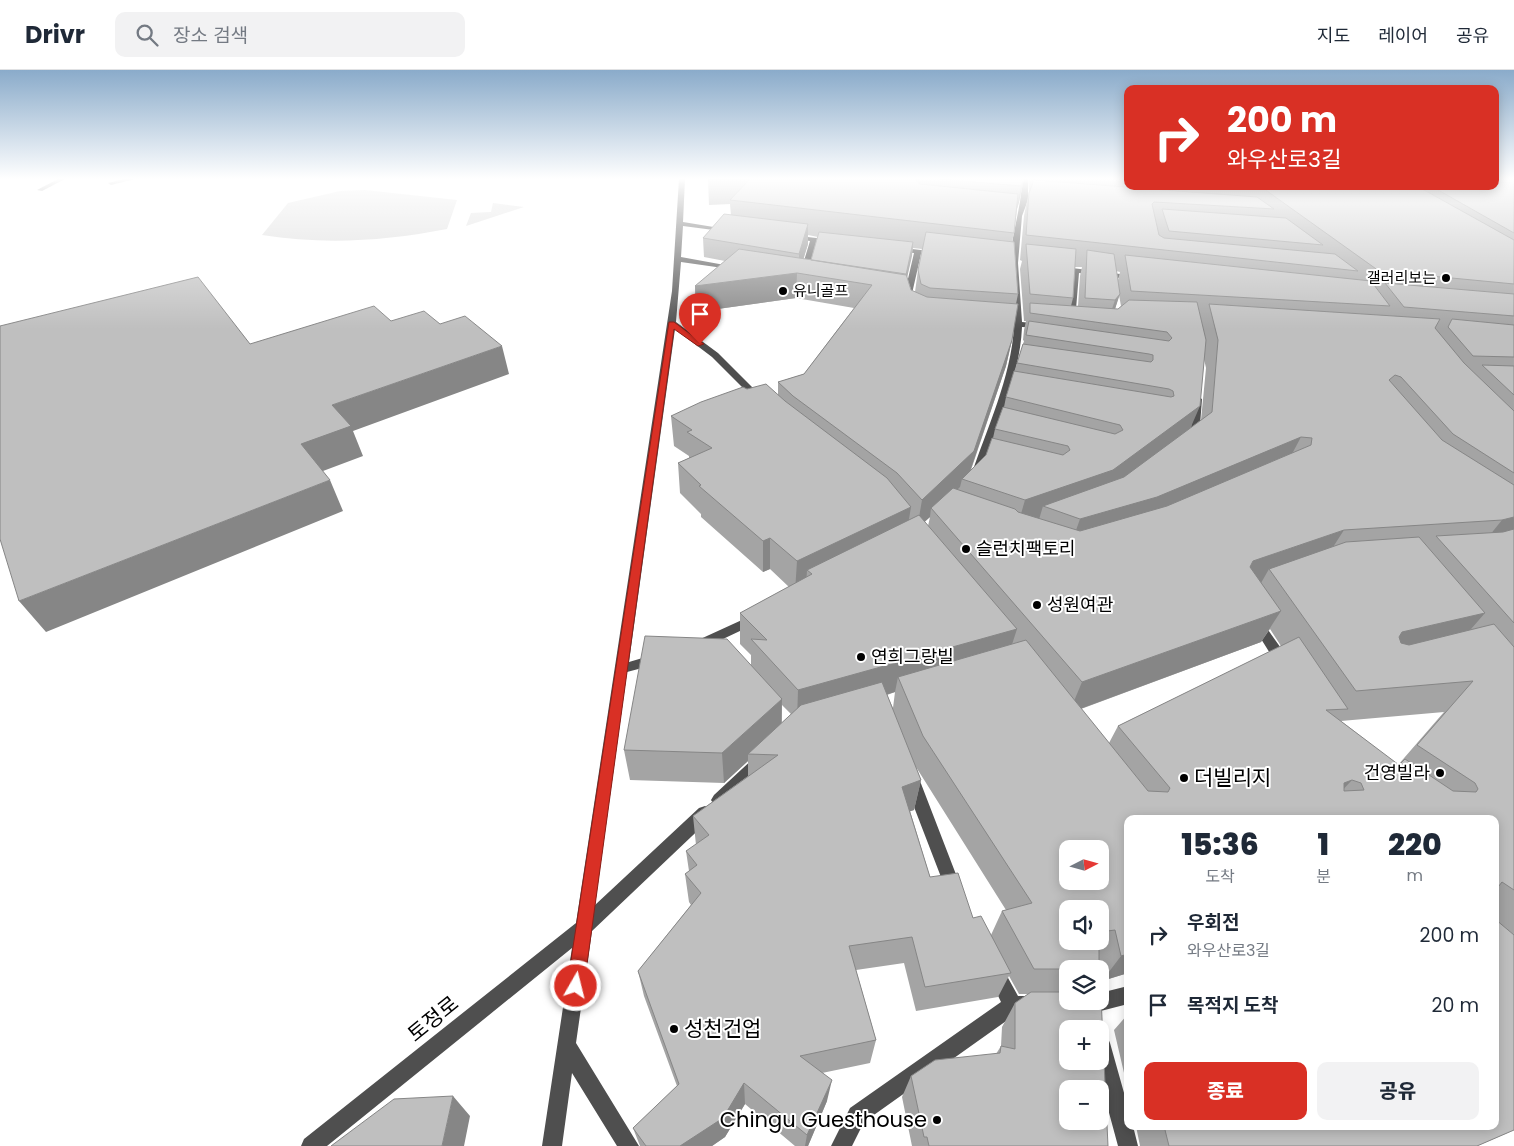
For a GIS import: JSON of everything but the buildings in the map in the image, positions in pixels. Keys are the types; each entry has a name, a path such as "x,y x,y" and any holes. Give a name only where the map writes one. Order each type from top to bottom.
{"street":[{"path":"552,1146 672,323 680,229"},
{"path":"728,229 735,230"},
{"path":"968,488 974,482 985,463 1017,368 1022,344 1018,324 1014,263 1018,229"},
{"path":"784,236 842,243"},
{"path":"812,280 798,278 814,240"},
{"path":"890,248 947,255"},
{"path":"899,294 909,300 918,252"},
{"path":"678,259 750,270"},
{"path":"1049,267 1148,279"},
{"path":"1062,328 1075,270"},
{"path":"1111,274 1113,288"},
{"path":"990,322 1080,330"},
{"path":"672,323 715,355 768,407"},
{"path":"1186,444 1194,438 1199,386"},
{"path":"1250,612 1291,674"},
{"path":"686,649 716,644 766,614"},
{"path":"622,670 668,655"},
{"name":"토정로","path":"311,1146 584,927 771,751"},
{"path":"907,769 963,908"},
{"path":"990,961 1013,1005"},
{"path":"1109,1004 1124,997"},
{"path":"842,1146 857,1115 1013,1005 1051,1005"},
{"path":"1084,1010 1092,1013 1098,1010"},
{"path":"567,1046 629,1146"},
{"path":"1107,1070 1128,1146"}],"shaded area":[{"path":"267,229 446,229 378,239 332,241 262,235"}],"place":[{"name":"갤러리보는","path":"1446,278"},
{"name":"유니골프","path":"783,291"},
{"name":"슬런치팩토리","path":"966,549"},
{"name":"성원여관","path":"1037,605"},
{"name":"연희그랑빌","path":"861,657"},
{"name":"건영빌라","path":"1440,773"},
{"name":"더빌리지","path":"1184,778"},
{"name":"성천건업","path":"674,1029"},
{"name":"Chingu Guesthouse","path":"937,1120"}],"route":[{"path":"576,986 672,323 700,344"}]}
